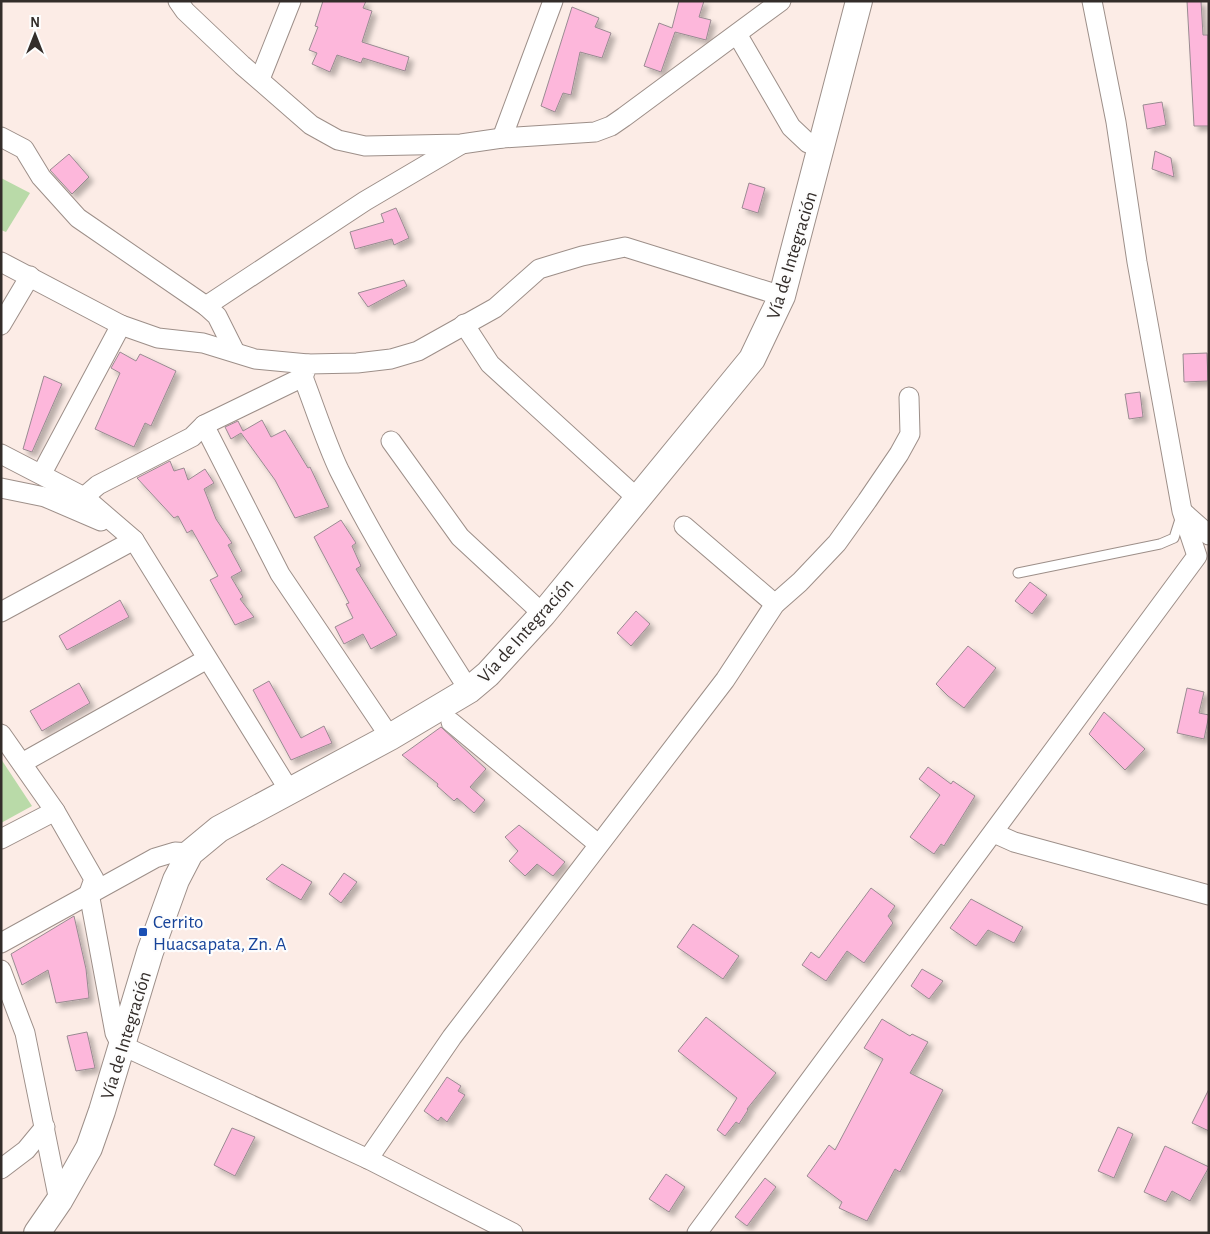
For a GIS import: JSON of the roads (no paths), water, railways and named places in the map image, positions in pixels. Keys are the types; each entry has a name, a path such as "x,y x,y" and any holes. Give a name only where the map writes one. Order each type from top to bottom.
{"main road":[{"name":"Vía de Integración","path":"47,1222 89,1148 152,947 176,880 190,853 208,836 289,790 390,737 469,690 488,674 543,614 752,360 782,296 823,149 859,1"}],"street":[{"path":"178,1 185,11 242,65 311,124 338,140 366,146 461,144 502,138 595,132 611,126 781,1"},
{"path":"260,79 291,1"},
{"path":"502,138 553,1"},
{"path":"1092,1 1116,122 1137,262 1182,511 1197,556"},
{"path":"737,34 792,127 808,144 823,149"},
{"path":"5,137 24,149 41,178 78,218 206,306 217,316 235,352"},
{"path":"206,306 366,202 461,144"},
{"path":"84,497 98,486 192,437 204,425 305,371 391,358 418,351 495,308 539,269 625,247 782,296"},
{"path":"1,262 121,324 158,338 203,342 255,359 305,371"},
{"path":"1,325 30,276"},
{"path":"42,473 121,324"},
{"path":"464,324 490,364 637,498"},
{"path":"305,371 338,468 400,583 469,690"},
{"path":"368,1158 452,1037 725,680 775,604 800,582 837,543 899,454 910,434 909,397"},
{"path":"204,425 280,574 390,737"},
{"path":"391,441 460,537 543,614"},
{"path":"1,454 42,473 84,497 129,535 289,790"},
{"path":"1,488 45,497 129,535"},
{"path":"697,1233 1197,556 1208,535 1182,511"},
{"path":"684,526 775,604"},
{"path":"1,612 129,535"},
{"path":"22,763 207,660"},
{"path":"452,722 598,844"},
{"path":"1,734 55,811 94,879 89,894 115,1033 121,1045 368,1158 513,1233"},
{"path":"1,839 55,811"},
{"path":"994,833 1014,842 1209,895"},
{"path":"1,943 155,858 175,852 190,853"},
{"path":"3,980 25,1033 45,1127 47,1222"},
{"path":"1,1169 26,1150 45,1127"}],"lane":[{"path":"1018,573 1160,544 1174,538 1182,511"}],"place":[{"name":"Cerrito Huacsapata, Zn. A","path":"143,932"}]}
